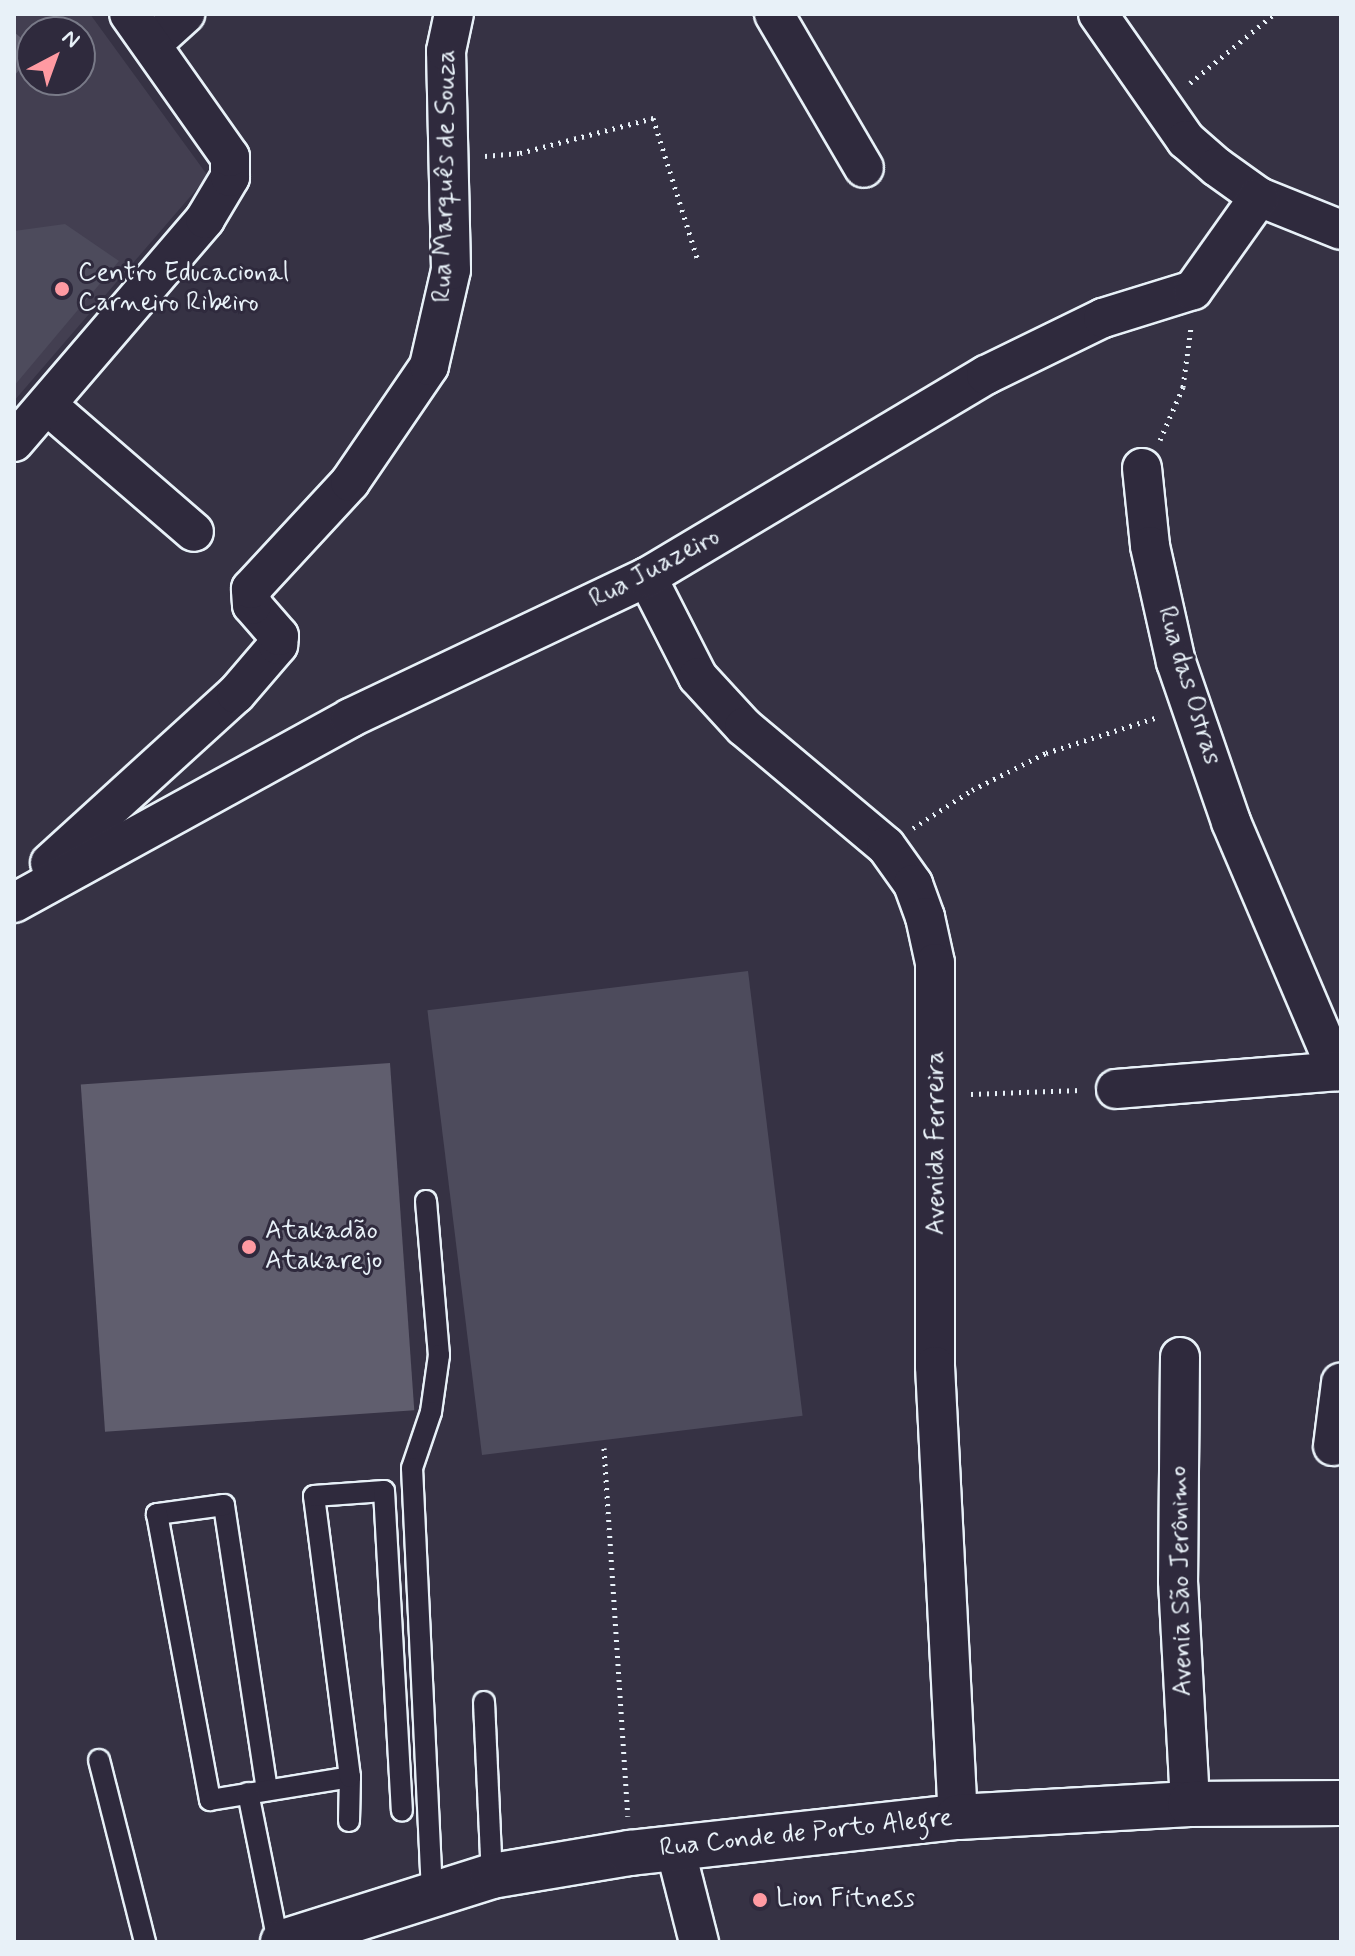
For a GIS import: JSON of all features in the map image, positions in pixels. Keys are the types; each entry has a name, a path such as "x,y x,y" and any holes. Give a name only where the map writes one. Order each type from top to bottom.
{"main road":[{"name":"Rua Conde de Porto Alegre","path":"280,1942 492,1876 630,1853 958,1817 1190,1804 1341,1803"}],"street":[{"path":"14,442 205,219 230,177 230,157 129,14"},
{"path":"152,44 185,14"},
{"name":"Rua Marquês de Souza","path":"14,896 236,694 278,645 275,629 248,597 251,589 350,482 429,366 451,270 446,51 454,14"},
{"path":"774,14 864,168"},
{"path":"1098,14 1186,140 1259,197 1341,230"},
{"path":"1193,290 1259,197"},
{"name":"Rua Juazeiro","path":"14,903 335,725 647,577 986,375 1103,318 1193,290"},
{"path":"47,405 194,532"},
{"name":"Rua das Ostras","path":"1116,1089 1339,1071 1231,822 1191,706 1150,546 1142,468"},
{"name":"Avenida Ferreira","path":"647,577 698,677 744,727 886,846 913,884 935,963 938,1095 935,1366 958,1817"},
{"name":"Avenia São Jerônimo","path":"1180,1357 1178,1581 1190,1804"},
{"path":"1333,1446 1341,1383"},
{"path":"675,1848 699,1942"}],"lane":[{"path":"426,1201 439,1355 431,1412 412,1468 432,1894"},
{"path":"349,1821 350,1777 314,1496 384,1491 402,1810"},
{"path":"280,1942 258,1792 224,1505 157,1514 210,1800 258,1792 350,1777"},
{"path":"484,1702 492,1876"},
{"path":"99,1760 145,1942"}],"path":[{"path":"1162,106 1274,14"},
{"path":"448,159 520,153 653,118 698,261"},
{"path":"1142,468 1164,434 1183,387 1193,290"},
{"path":"886,846 972,790 1046,753 1191,706"},
{"path":"938,1095 1116,1089"},
{"path":"604,1448 630,1853"}],"shaded area":[{"name":"Centro Educacional Carneiro Ribeiro","path":"14,14 91,16 16,16 16,96 96,96 96,22 208,176 14,401"},
{"path":"65,224 119,261 14,386 14,231"},
{"path":"748,971 803,1416 482,1455 427,1010"}],"building":[{"path":"14,32 16,74 14,76"},
{"name":"Atakadão Atakarejo","path":"390,1063 414,1410 105,1432 81,1085"}],"place":[{"name":"Centro Educacional Carneiro Ribeiro","path":"62,289"},
{"name":"Atakadão Atakarejo","path":"249,1247"},
{"name":"Lion Fitness","path":"760,1900"}]}
